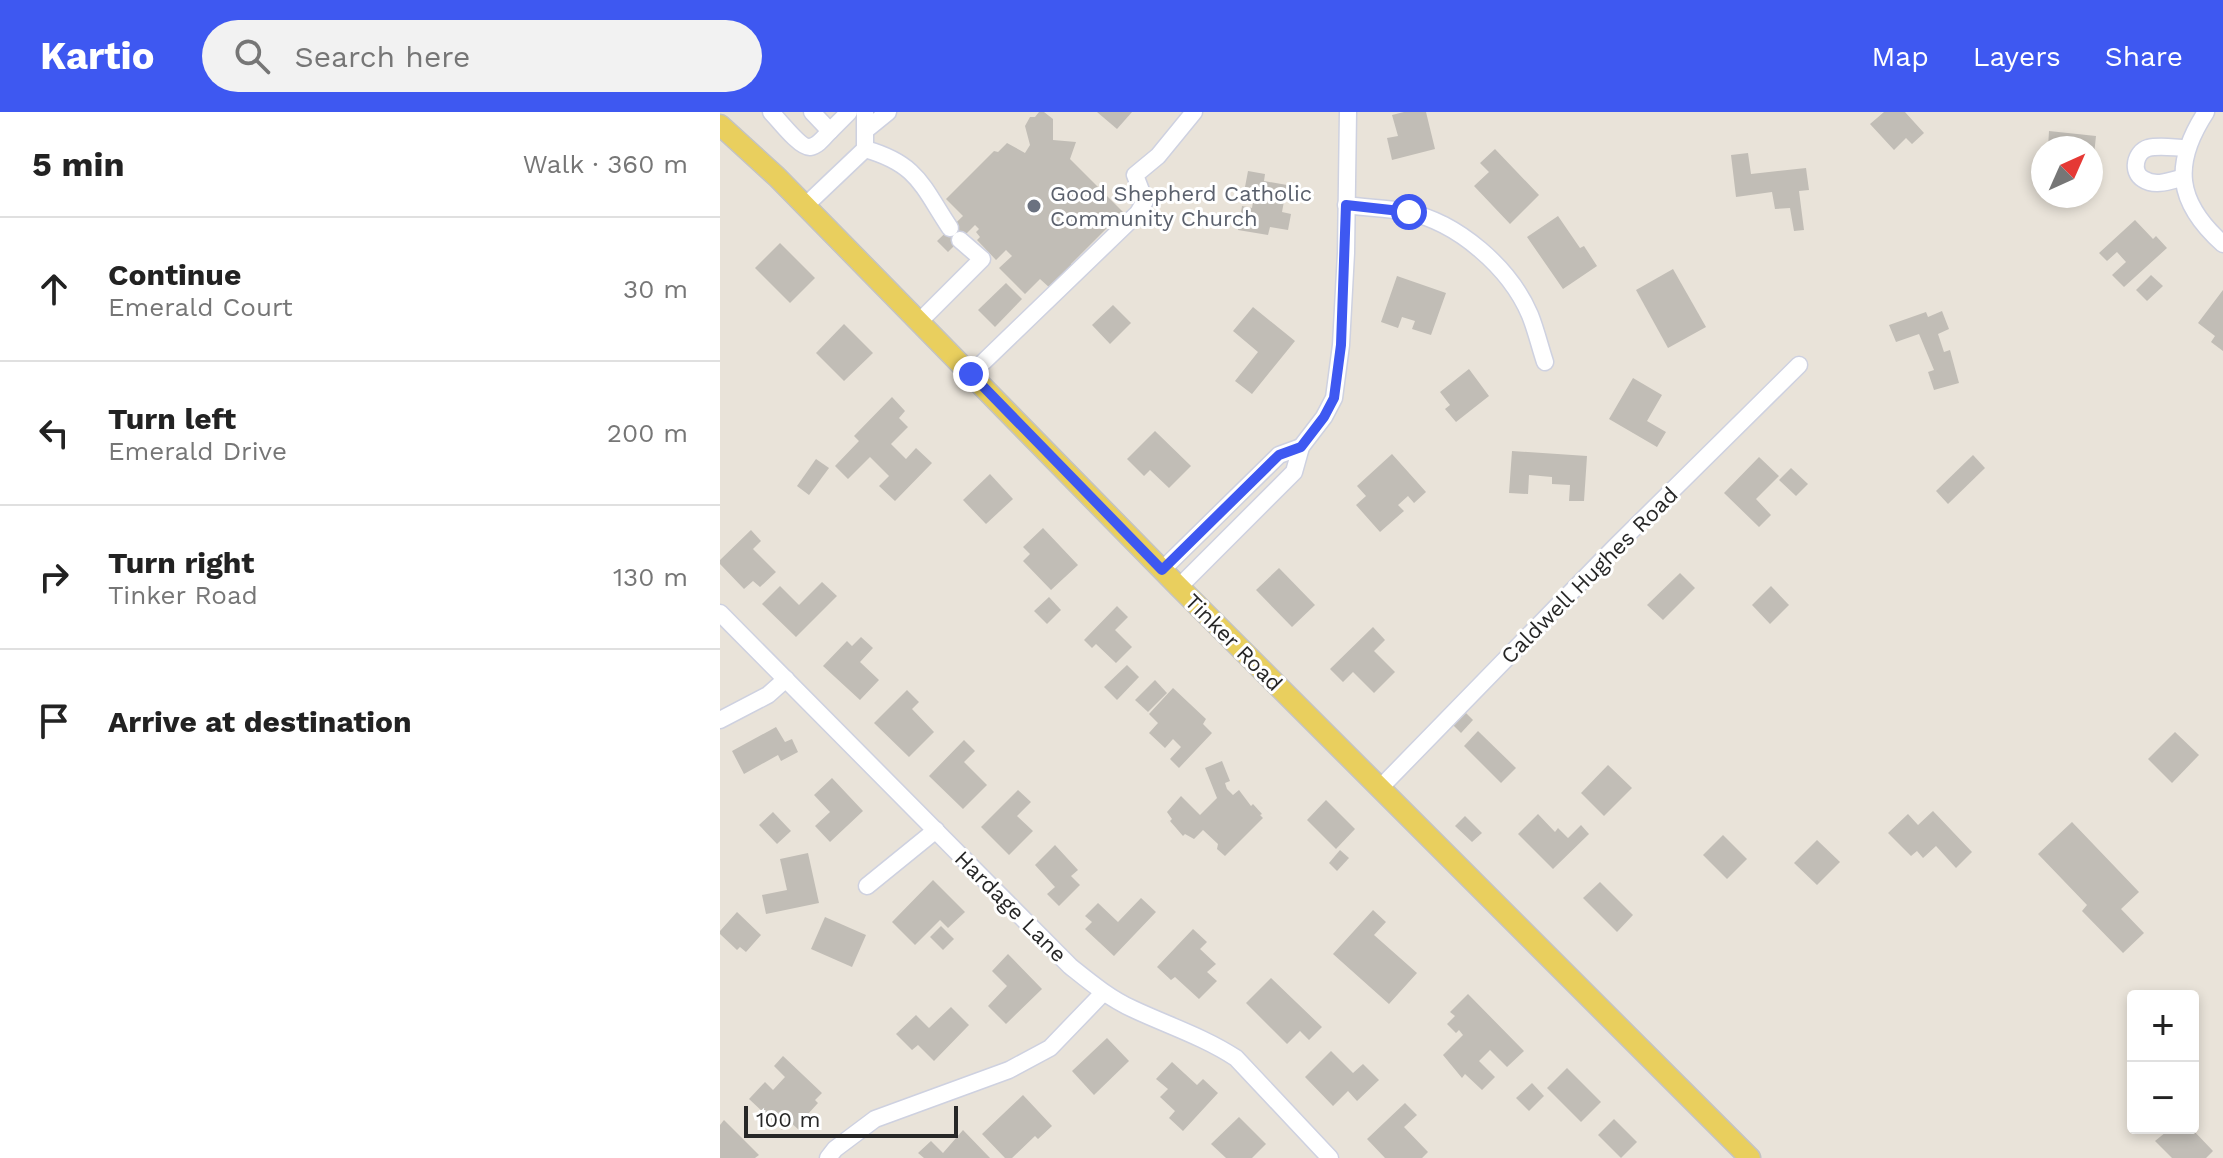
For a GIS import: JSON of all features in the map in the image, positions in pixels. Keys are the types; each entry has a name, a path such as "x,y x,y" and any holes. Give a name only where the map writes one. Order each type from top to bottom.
{"main road":[{"name":"Tinker Road","path":"720,125 805,206 1162,570 1750,1158"}],"street":[{"path":"771,112 802,145 810,147 849,112"},
{"path":"812,112 830,131"},
{"path":"805,206 865,149 866,121 888,112"},
{"path":"971,374 1138,213 1145,201 1135,175 1158,156 1194,112"},
{"path":"1179,587 1294,472 1301,447 1319,425 1334,398 1342,330 1348,112"},
{"path":"2206,112 2187,148 2181,178 2204,224 2223,244"},
{"path":"2181,178 2158,183 2142,179 2136,163 2145,149 2187,148"},
{"path":"865,149 892,157 912,171 955,234 982,259 919,322"},
{"path":"1346,205 1409,212 1451,228 1477,248 1514,289 1530,314 1545,362"},
{"name":"Caldwell Hughes Road","path":"1381,787 1616,546 1799,365"},
{"path":"1162,570 1279,455 1301,447"},
{"name":"Hardage Lane","path":"720,613 1070,966 1103,993 1218,1046 1236,1058 1330,1158"},
{"path":"720,720 768,695 786,679"},
{"path":"867,886 936,830"},
{"path":"828,1158 835,1149 875,1119 1009,1070 1050,1048 1103,993"}],"building":[{"name":"Good Shepherd Catholic Community Church","path":"1039,112 1053,119 1053,140 1076,142 1070,159 1123,212 1071,264 1073,266 1051,289 1040,279 1025,294 999,268 1012,256 1006,250 996,260 977,240 980,237 976,232 979,229 975,225 948,252 937,241 963,216 946,199 994,151 998,152 1007,143 1025,153 1030,145 1025,126 1030,117 1035,117"},
{"path":"1097,112 1132,112 1117,129"},
{"path":"1426,112 1435,149 1392,160 1387,138 1398,136 1392,115"},
{"path":"1884,112 1905,112 1924,133 1912,144 1906,138 1894,150 1870,124"},
{"path":"2049,131 2096,136 2049,136"},
{"path":"1495,149 1539,195 1510,224 1474,186 1489,172 1480,163"},
{"path":"1748,153 1751,174 1806,168 1809,190 1799,191 1804,230 1794,231 1790,208 1775,209 1772,192 1736,197 1731,155"},
{"path":"1248,171 1265,174 1264,181 1287,185 1282,212 1291,214 1288,230 1270,227 1268,235 1238,230 1242,206 1252,208 1255,189 1245,187"},
{"path":"1558,216 1597,266 1563,289 1527,237"},
{"path":"2135,220 2153,239 2156,236 2167,248 2124,287 2112,275 2126,262 2117,252 2107,261 2099,253"},
{"path":"780,243 815,278 790,303 755,268"},
{"path":"1673,269 1706,327 1668,348 1636,290"},
{"path":"2151,275 2163,286 2147,301 2136,290"},
{"path":"1397,276 1446,293 1431,335 1412,329 1415,321 1402,317 1398,328 1381,322"},
{"path":"1006,283 1022,299 995,327 978,310"},
{"path":"2223,290 2223,351 2211,342 2215,336 2198,323"},
{"path":"1113,305 1131,323 1110,344 1092,325"},
{"path":"1253,307 1295,341 1252,394 1235,381 1258,352 1233,331"},
{"path":"1942,311 1949,329 1938,334 1944,352 1950,350 1959,383 1934,390 1928,372 1934,370 1919,334 1896,342 1889,325 1926,312 1928,317"},
{"path":"844,324 873,353 844,381 816,353"},
{"path":"1469,369 1489,396 1456,422 1445,409 1450,405 1440,392"},
{"path":"1633,378 1662,395 1647,421 1666,432 1657,447 1609,419"},
{"path":"892,397 905,411 899,418 908,427 891,444 906,459 916,448 932,463 895,501 879,486 889,476 870,457 848,479 835,466 859,441 854,436"},
{"path":"1155,431 1191,466 1169,488 1150,470 1144,476 1127,459"},
{"path":"1512,451 1587,456 1584,501 1569,501 1570,485 1552,484 1552,477 1529,475 1528,494 1509,493"},
{"path":"1392,454 1426,492 1414,503 1408,496 1398,505 1404,511 1380,532 1356,505 1366,496 1357,486"},
{"path":"1973,455 1985,468 1948,504 1936,491"},
{"path":"1759,457 1779,476 1756,499 1771,515 1759,527 1724,493"},
{"path":"816,459 829,468 809,495 797,486"},
{"path":"1791,468 1808,484 1796,496 1779,480"},
{"path":"990,474 1013,499 986,524 963,500"},
{"path":"1043,528 1078,565 1051,590 1023,561 1030,554 1023,547"},
{"path":"751,530 761,541 753,549 776,572 760,587 753,581 744,589 720,564 720,560"},
{"path":"1279,568 1315,605 1292,627 1256,590"},
{"path":"1680,573 1695,588 1663,620 1647,605"},
{"path":"822,582 837,596 796,637 762,604 780,586 799,605"},
{"path":"1771,586 1789,605 1770,624 1752,605"},
{"path":"1049,597 1061,610 1047,624 1034,611"},
{"path":"1117,606 1128,617 1115,630 1132,647 1116,663 1096,644 1092,648 1084,640"},
{"path":"1373,627 1385,640 1374,651 1395,672 1374,693 1353,672 1343,682 1330,669"},
{"path":"861,637 873,648 860,662 879,680 860,700 823,666 847,641 852,646"},
{"path":"1127,665 1139,677 1117,700 1104,687"},
{"path":"1155,680 1167,693 1148,712 1135,700"},
{"path":"1173,688 1206,719 1203,724 1212,733 1179,768 1170,759 1181,747 1173,739 1165,748 1149,733 1158,723 1149,714"},
{"path":"907,690 919,702 912,709 934,732 909,757 874,723"},
{"path":"1460,707 1473,720 1461,733 1448,720"},
{"path":"776,727 785,742 792,739 798,752 781,761 778,755 744,774 732,751"},
{"path":"1478,731 1516,768 1501,783 1464,746"},
{"path":"2175,732 2199,755 2172,783 2148,759"},
{"path":"964,740 975,751 964,762 987,785 963,809 929,776"},
{"path":"1222,761 1230,781 1225,783 1227,789 1233,795 1239,790 1263,818 1225,856 1217,849 1218,844 1203,830 1194,839 1185,834 1183,836 1170,821 1172,819 1167,812 1181,796 1200,815 1217,798 1205,768"},
{"path":"1608,765 1632,788 1604,816 1581,793"},
{"path":"832,778 863,811 830,842 815,826 830,812 814,795"},
{"path":"1018,790 1031,802 1017,816 1033,831 1009,855 981,827"},
{"path":"1326,800 1355,829 1336,849 1307,820"},
{"path":"1933,811 1972,852 1956,868 1936,846 1923,858 1917,851 1911,856 1888,833 1908,814 1918,825"},
{"path":"773,812 791,831 777,844 759,825"},
{"path":"1538,814 1555,832 1558,828 1568,838 1581,825 1589,834 1553,869 1518,834"},
{"path":"1465,816 1482,833 1472,842 1455,826"},
{"path":"2072,822 2139,892 2121,909 2144,933 2123,953 2082,911 2087,905 2038,854"},
{"path":"1723,835 1747,859 1727,879 1703,855"},
{"path":"1817,840 1840,862 1817,885 1794,863"},
{"path":"1055,845 1078,870 1071,876 1080,885 1059,906 1047,894 1055,887 1035,865"},
{"path":"1340,850 1349,858 1337,871 1329,863"},
{"path":"808,853 819,903 766,914 762,895 787,890 780,859"},
{"path":"933,880 965,912 948,928 940,920 915,945 892,922"},
{"path":"1600,882 1633,915 1617,932 1583,898"},
{"path":"1141,898 1156,912 1114,956 1085,929 1092,922 1085,916 1098,903 1118,922"},
{"path":"1373,910 1386,922 1374,935 1417,973 1389,1004 1333,954"},
{"path":"737,912 761,935 746,952 740,947 737,950 720,934"},
{"path":"825,917 866,935 852,967 811,949"},
{"path":"941,926 954,939 943,950 930,937"},
{"path":"1193,929 1207,942 1200,949 1216,964 1207,972 1217,981 1199,999 1175,977 1171,980 1157,967"},
{"path":"1008,954 1042,989 1006,1024 988,1006 1007,986 992,971"},
{"path":"1271,978 1322,1027 1309,1040 1300,1031 1287,1044 1246,1003"},
{"path":"1468,994 1524,1051 1507,1067 1490,1050 1479,1061 1495,1077 1482,1090 1465,1074 1462,1078 1443,1055 1463,1035 1447,1024 1455,1016 1450,1012"},
{"path":"951,1007 969,1025 934,1061 918,1045 912,1050 896,1034 916,1015 929,1028"},
{"path":"1107,1038 1129,1061 1094,1095 1072,1071"},
{"path":"1331,1051 1353,1073 1363,1064 1379,1080 1357,1101 1348,1091 1333,1106 1305,1077"},
{"path":"783,1056 822,1093 808,1114 811,1116 799,1130 790,1122 782,1130 749,1099 765,1082 773,1090 785,1077 774,1066"},
{"path":"1172,1062 1197,1085 1203,1079 1218,1093 1183,1131 1169,1118 1175,1111 1160,1097 1168,1089 1156,1079"},
{"path":"1567,1068 1601,1102 1581,1122 1547,1088"},
{"path":"1532,1083 1544,1096 1529,1111 1516,1098"},
{"path":"1023,1095 1052,1126 1038,1139 1035,1136 1012,1158 1005,1158 982,1134"},
{"path":"1405,1103 1417,1115 1404,1127 1428,1152 1422,1158 1385,1158 1367,1139"},
{"path":"1239,1117 1266,1144 1252,1158 1226,1158 1211,1144"},
{"path":"1614,1119 1637,1142 1621,1158 1598,1135"},
{"path":"724,1120 759,1155 755,1158 720,1158 720,1125"},
{"path":"963,1130 990,1158 924,1158 918,1153 931,1141 943,1153"},
{"path":"2164,1134 2197,1134 2213,1151 2206,1158 2172,1158 2155,1141"}],"place":[{"name":"Good Shepherd Catholic Community Church","path":"1034,206"}],"route":[{"path":"971,374 1162,570 1279,455 1301,447 1313,434 1334,398 1341,345 1346,205 1409,212"}]}
